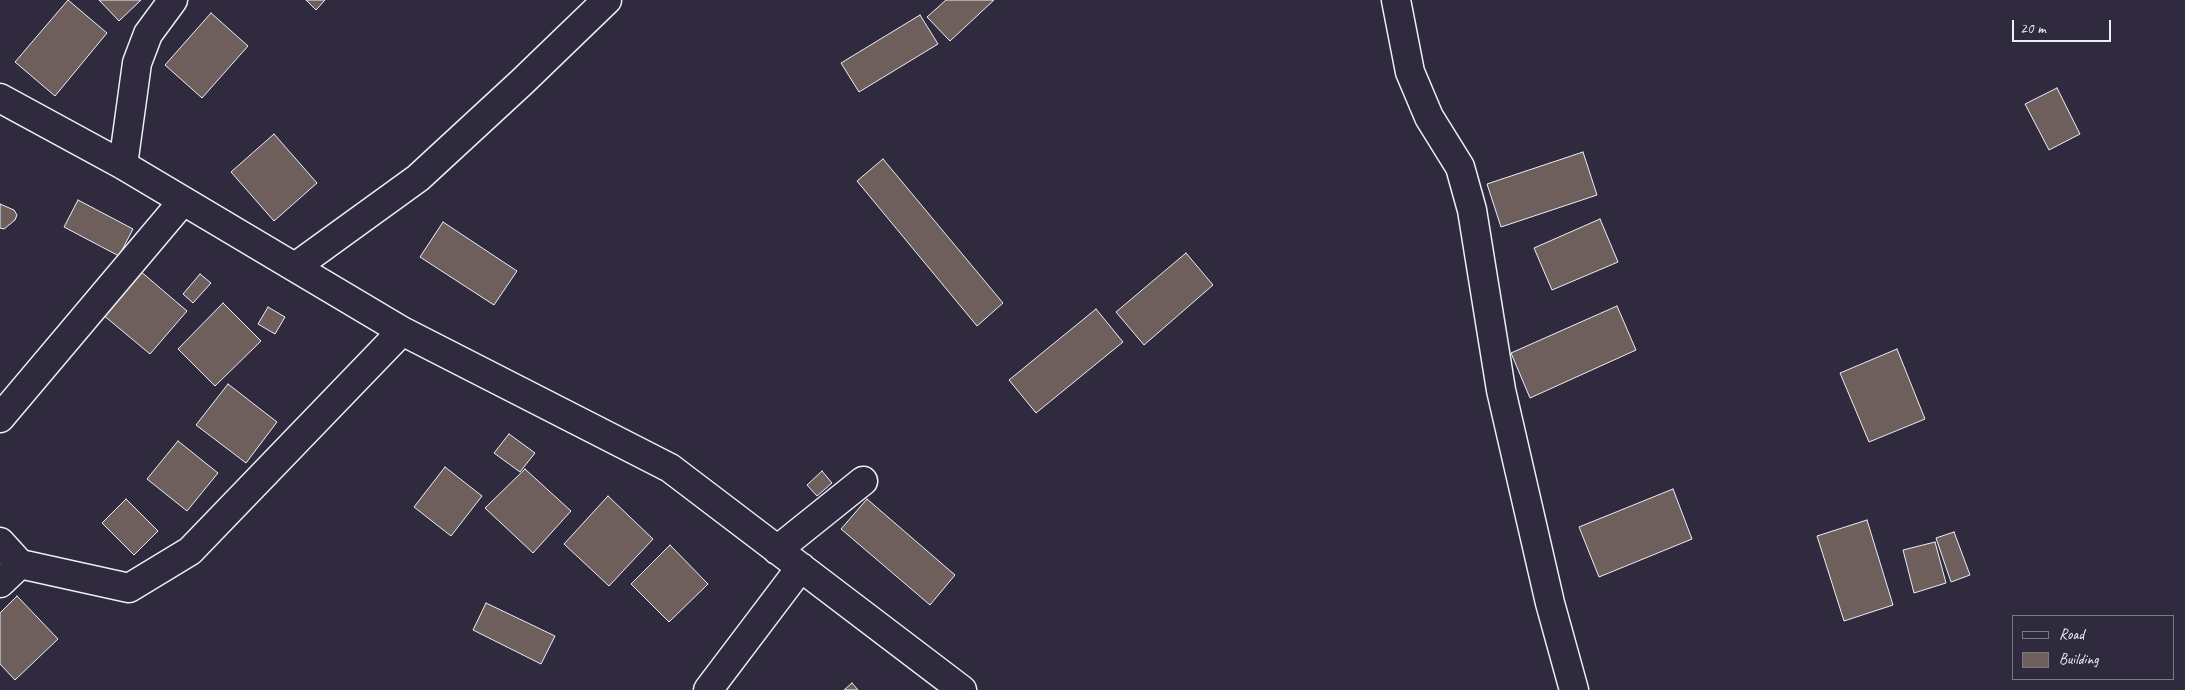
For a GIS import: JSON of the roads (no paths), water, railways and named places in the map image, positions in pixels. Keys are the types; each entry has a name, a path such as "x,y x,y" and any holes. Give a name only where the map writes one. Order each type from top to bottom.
{"street":[{"path":"123,165 137,63 148,34 173,0"},
{"path":"295,267 418,178 607,0"},
{"path":"1404,3 1410,72 1428,116 1460,167 1472,210 1501,390 1550,603 1574,690"},
{"path":"0,98 123,165 402,331 670,468 962,690"},
{"path":"0,418 184,201"},
{"path":"0,542 20,564 129,588 190,551 402,331"},
{"path":"777,550 863,481"},
{"path":"0,584 20,564"},
{"path":"708,690 801,568"}]}
